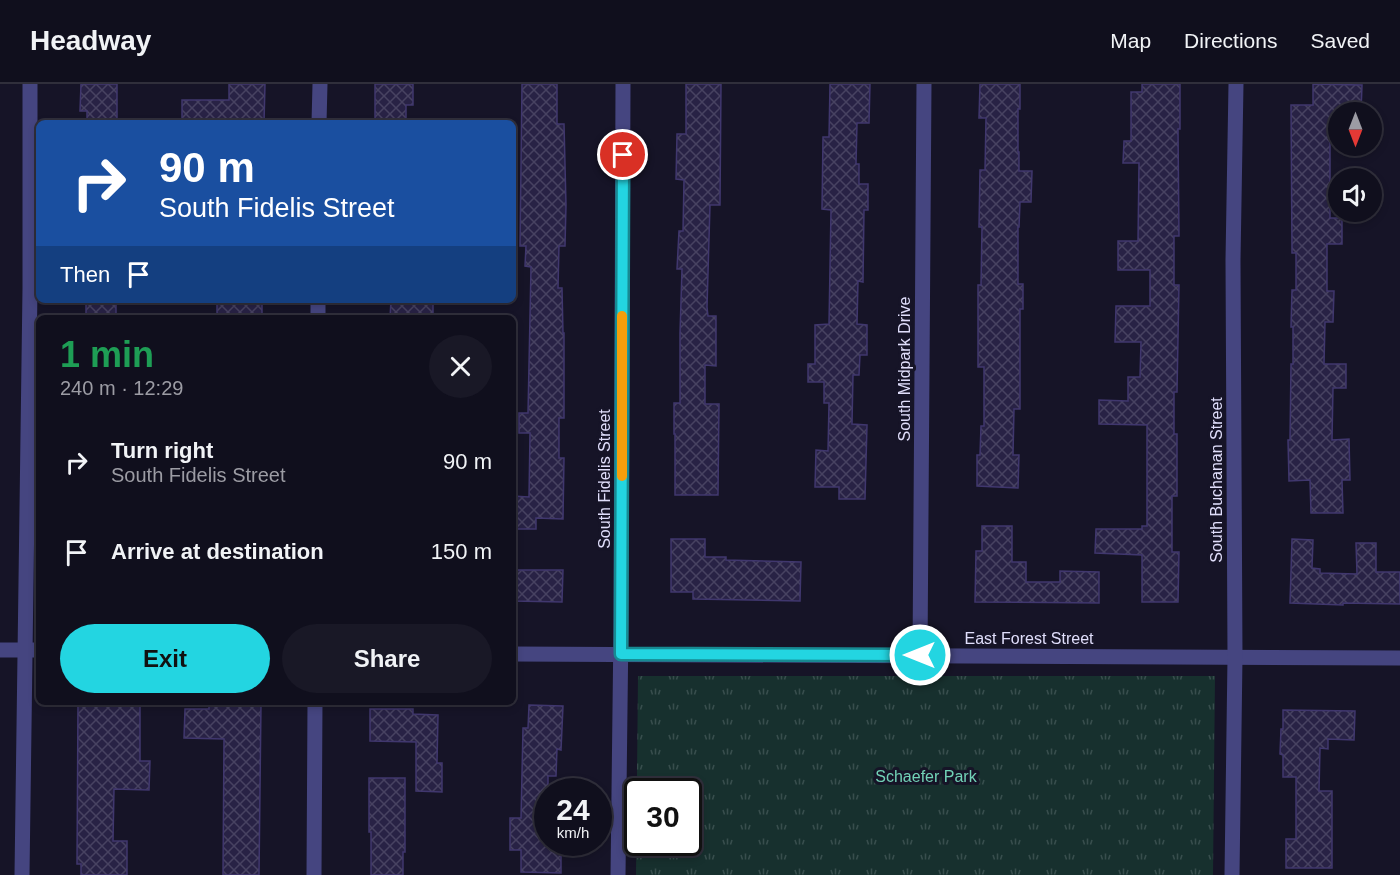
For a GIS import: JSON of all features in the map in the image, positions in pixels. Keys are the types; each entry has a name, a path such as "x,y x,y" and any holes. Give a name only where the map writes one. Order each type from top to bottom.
{"street":[{"path":"22,875 32,650 30,84"},
{"path":"319,120 320,84"},
{"name":"South Fidelis Street","path":"618,875 623,84"},
{"name":"South Midpark Drive","path":"920,655 924,84"},
{"name":"South Buchanan Street","path":"1232,875 1235,657 1233,260 1236,84"},
{"path":"0,650 32,650"},
{"name":"East Forest Street","path":"516,654 1400,658"},
{"path":"314,875 315,705"}],"green space":[{"name":"Schaefer Park","path":"638,676 1215,676 1213,875 636,875 636,856 702,856 702,778 637,778"}],"building":[{"path":"81,84 117,84 117,120 87,120 87,111 80,111"},
{"path":"229,84 265,84 264,120 182,120 182,100 229,100"},
{"path":"375,84 413,84 413,105 406,105 406,120 375,120"},
{"path":"522,84 557,84 557,124 564,124 566,205 565,246 559,246 558,288 562,288 564,333 564,418 559,418 559,458 564,458 563,519 536,518 536,529 516,529 516,496 529,497 530,433 519,433 519,413 528,413 531,267 525,266 526,246 520,246"},
{"path":"686,84 721,84 720,205 710,205 707,307 708,316 716,316 716,366 705,365 705,404 719,404 718,495 675,495 674,403 680,403 682,269 677,269 679,231 683,231 684,180 676,179 677,134 686,134"},
{"path":"830,84 870,84 869,123 857,123 856,164 859,164 859,184 868,184 868,210 864,210 863,282 858,281 857,324 867,325 867,355 860,355 859,375 853,375 852,424 867,425 865,499 839,499 839,487 815,487 816,450 828,451 829,403 824,403 824,382 808,382 808,364 815,364 815,325 829,324 831,210 822,209 823,137 829,137"},
{"path":"980,84 1020,84 1019,171 1032,171 1031,202 1020,202 1018,227 1018,284 1023,284 1023,309 1020,309 1020,409 1014,409 1013,455 1019,455 1018,488 977,486 977,455 980,455 981,426 984,426 984,367 978,367 978,285 981,285 980,170 985,170 986,118 979,118"},
{"path":"1142,84 1180,84 1179,236 1174,236 1174,285 1179,285 1177,392 1174,392 1177,496 1172,496 1172,552 1179,552 1178,602 1142,602 1142,555 1095,553 1096,529 1142,529 1142,526 1147,526 1147,425 1099,424 1099,400 1128,401 1128,377 1140,377 1141,342 1115,342 1116,306 1150,306 1150,270 1118,270 1118,241 1138,241 1139,163 1123,163 1124,141 1131,141 1131,92 1142,92"},
{"path":"1313,84 1362,85 1361,102 1328,102 1330,168 1328,168 1328,222 1342,222 1342,244 1327,244 1327,291 1334,291 1333,322 1325,322 1324,364 1346,364 1346,388 1333,388 1332,440 1349,439 1350,480 1342,480 1343,513 1311,513 1310,480 1289,481 1288,440 1290,440 1291,364 1293,364 1292,290 1296,290 1296,253 1292,253 1291,105 1313,105"},
{"path":"86,303 116,303 116,315 86,315"},
{"path":"217,303 262,303 262,315 217,315"},
{"path":"391,303 433,303 433,315 390,315"},
{"path":"982,526 1012,526 1012,562 1026,562 1026,582 1060,582 1060,571 1099,572 1099,603 975,602 976,551 982,551"},
{"path":"671,539 705,539 705,557 726,557 726,560 801,562 800,601 693,599 693,592 671,592"},
{"path":"1292,539 1313,540 1312,568 1320,569 1320,573 1357,574 1356,543 1376,543 1376,572 1400,572 1400,604 1290,603"},
{"path":"516,570 563,570 562,602 516,601"},
{"path":"78,705 140,705 140,761 150,761 149,790 114,789 113,841 127,841 127,875 81,875 81,864 77,864"},
{"path":"209,705 261,705 259,875 223,875 224,739 184,738 185,709 209,709"},
{"path":"529,705 563,706 561,750 557,749 556,776 534,778 534,856 561,856 561,873 521,872 521,850 510,850 510,818 521,818 523,728 528,728"},
{"path":"370,709 413,709 413,714 438,715 437,763 442,763 442,792 416,791 416,742 370,741"},
{"path":"1283,710 1355,711 1354,740 1328,739 1328,749 1320,748 1319,791 1332,791 1332,868 1286,868 1286,839 1296,839 1296,777 1283,777 1283,755 1280,754"},
{"path":"369,778 405,778 403,875 371,875"}],"slow traffic":[{"path":"622,316 622,476"}],"route":[{"path":"623,155 621,654 920,655"}]}
